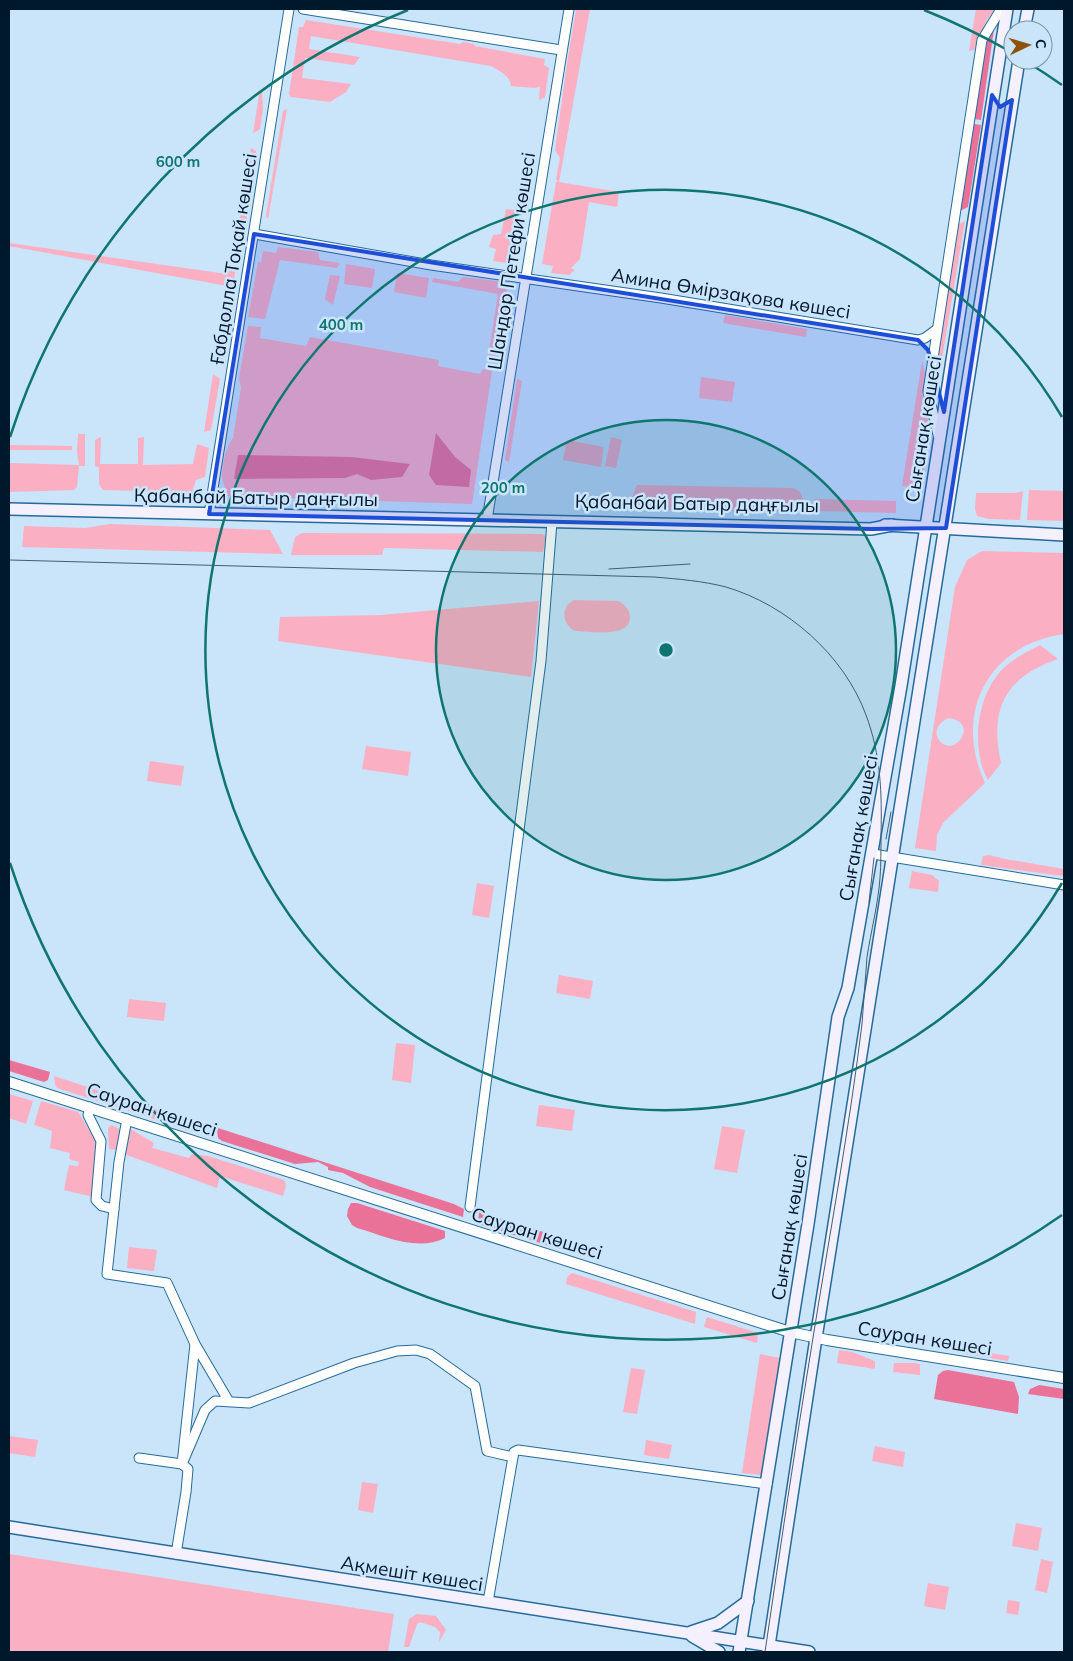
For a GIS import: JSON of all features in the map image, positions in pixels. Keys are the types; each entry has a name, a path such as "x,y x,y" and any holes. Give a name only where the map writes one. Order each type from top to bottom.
{"main road":[{"name":"Сығанақ көшесі","path":"740,1647 808,1224 838,1018 848,988 873,854 1007,9"},
{"name":"Сығанақ көшесі","path":"768,1649 1018,70"},
{"path":"992,95 997,103 1002,104 1012,100"},
{"path":"984,151 993,146 998,146 1004,155"},
{"name":"Қабанбай Батыр даңғылы","path":"9,509 871,529 892,526"},
{"name":"Қабанбай Батыр даңғылы","path":"502,520 509,517 624,518 926,527 1064,535"},
{"name":"Ақмешіт көшесі","path":"9,1528 686,1633 740,1647 809,1652"},
{"path":"686,1633 718,1623 748,1601"},
{"path":"686,1633 719,1652"}],"street":[{"name":"Ғабдолла Тоқай көшесі","path":"209,514 289,9"},
{"path":"303,9 562,50"},
{"name":"Шандор Петефи көшесі","path":"487,520 569,9"},
{"path":"940,439 928,391 982,40 1001,9"},
{"name":"Амина Өмірзақова көшесі","path":"254,234 431,265 916,339"},
{"path":"916,339 925,338 937,329"},
{"path":"916,339 924,343 932,365"},
{"path":"470,1207 541,661 552,522"},
{"path":"873,854 1064,885"},
{"name":"Сауран көшесі","path":"9,1082 790,1332 816,1338 1064,1378"},
{"path":"90,1107 88,1116 101,1141 96,1200 102,1206 114,1209"},
{"path":"128,1120 120,1162 107,1274 167,1283 195,1344 228,1400"},
{"path":"182,1464 195,1344"},
{"path":"182,1464 205,1410 215,1401 228,1400 249,1403 354,1363 397,1351 416,1350 430,1354 475,1386 487,1450 513,1457"},
{"path":"488,1602 514,1452 521,1449 767,1484"},
{"path":"139,1458 182,1464 188,1469 176,1554"}],"highlighted area":[{"path":"992,95 1000,107 1012,100 946,528 871,529 209,514 254,234 918,340 928,350 944,412"}],"shaded area":[{"path":"576,9 590,9 559,182 619,192 617,207 589,202 580,259 571,268 575,270 569,275 551,273 553,266 542,264 556,182 558,182 556,179 560,158 555,150"},
{"path":"976,9 995,9 987,19 974,50 969,51"},
{"path":"306,20 460,44 463,42 545,59 544,65 549,68 545,97 539,100 540,87 511,86 506,76 491,66 311,36 309,49 360,57 354,65 305,58 302,78 351,84 346,92 330,102 291,97 289,94 299,27 303,27"},
{"path":"994,29 981,120 974,119 987,42"},
{"path":"260,90 262,91 263,109 260,129 253,133"},
{"path":"287,109 268,219 266,216 283,111"},
{"path":"974,124 981,125 968,207 960,211"},
{"path":"251,148 256,151 241,258 234,257"},
{"path":"506,209 516,210 507,263 493,261 496,249 489,247 493,235 501,234"},
{"path":"965,221 935,401 931,385 957,225"},
{"path":"9,243 227,274 228,269 235,272 233,291 226,292 227,286 9,246"},
{"path":"278,247 318,252 320,260 340,263 337,268 280,260 265,319 248,317 258,262 261,262 263,251 276,253"},
{"path":"346,264 375,269 372,288 344,284"},
{"path":"397,273 429,278 426,298 394,292"},
{"path":"330,275 340,276 333,305 325,299"},
{"path":"463,277 498,281 497,288 506,289 511,296 507,319 500,322 494,359 488,358 498,294 432,282 433,278 458,282"},
{"path":"225,297 232,301 222,363 214,366"},
{"path":"725,315 807,329 806,337 723,323"},
{"path":"248,326 261,327 260,338 306,346 310,337 439,360 438,366 480,374 483,369 492,371 472,504 227,496 222,478 223,466 226,451 233,438 241,388 239,378"},
{"path":"922,361 925,373 924,405 930,429 921,487 902,486"},
{"path":"213,374 220,379 211,430 204,432"},
{"path":"701,377 735,382 732,402 699,398"},
{"path":"517,379 522,381 509,462 505,460"},
{"path":"436,433 455,457 471,470 469,487 436,485 429,475"},
{"path":"78,434 85,434 85,466 79,466 77,487 74,490 9,492 9,463 79,465 77,451"},
{"path":"101,437 100,464 138,464 138,438 144,437 143,465 193,464 197,444 209,448 205,477 196,480 191,496 103,490 99,484 99,467 95,466 95,440"},
{"path":"611,437 622,440 616,468 605,466"},
{"path":"567,440 604,447 601,467 563,460"},
{"path":"10,445 72,446 72,450 10,450"},
{"path":"238,455 351,457 410,464 402,477 371,480 357,474 345,478 234,479"},
{"path":"637,485 794,488 800,492 804,501 797,512 633,509 631,500"},
{"path":"1029,490 1064,491 1064,521 1027,520"},
{"path":"1023,491 1020,520 989,519 977,516 975,509 976,493 1016,493"},
{"path":"814,499 896,501 896,513 816,511"},
{"path":"110,524 270,530 283,554 22,547 24,526 85,528"},
{"path":"302,533 541,534 546,536 543,552 384,548 382,555 291,555 295,537"},
{"path":"982,551 1064,553 1064,634 1037,641 1015,652 997,668 984,687 976,708 973,732 976,757 985,783 943,823 937,835 936,851 915,848 955,587 967,560","holes":["949,718 958,721 963,726 964,732 961,738 951,746 945,745 937,736 938,726"]},
{"path":"574,600 618,601 629,611 629,623 617,631 575,631 567,624 564,616 566,607"},
{"path":"539,601 531,677 278,641 280,617 381,615"},
{"path":"1040,645 1058,659 1040,666 1025,675 1005,698 997,726 1001,763 988,780 981,764 978,736 981,710 985,697 998,674 1007,665"},
{"path":"366,746 411,752 408,776 362,769"},
{"path":"150,761 184,766 181,786 147,781"},
{"path":"989,855 1064,869 1063,876 981,865 983,856"},
{"path":"912,871 932,875 939,881 938,892 909,888"},
{"path":"477,883 494,886 489,918 472,915"},
{"path":"559,975 593,981 590,999 556,993"},
{"path":"129,999 166,1003 164,1021 127,1017"},
{"path":"396,1043 415,1045 411,1083 392,1080"},
{"path":"9,1060 50,1072 48,1080 44,1082 9,1071"},
{"path":"54,1076 203,1125 200,1132 191,1131 57,1088"},
{"path":"9,1094 33,1101 26,1124 9,1118"},
{"path":"41,1101 78,1112 97,1143 93,1197 64,1190 69,1165 78,1166 79,1162 69,1159 70,1153 50,1148 52,1131 34,1125"},
{"path":"539,1105 575,1110 572,1131 536,1126"},
{"path":"111,1125 120,1129 116,1150 109,1149 108,1128"},
{"path":"722,1126 745,1130 737,1173 714,1169"},
{"path":"129,1128 154,1143 152,1148 189,1158 192,1154 208,1156 281,1179 285,1181 286,1186 283,1196 220,1176 217,1188 124,1154"},
{"path":"218,1128 454,1204 464,1209 463,1217 370,1187 343,1173 328,1170 328,1167 318,1162 295,1164 222,1141 218,1138"},
{"path":"351,1203 357,1203 445,1231 445,1238 434,1242 412,1243 357,1228 352,1225 347,1216"},
{"path":"479,1212 579,1243 578,1250 576,1253 570,1252 478,1224"},
{"path":"129,1247 157,1250 154,1271 127,1268"},
{"path":"572,1273 696,1312 695,1324 566,1284 567,1277"},
{"path":"707,1317 758,1333 757,1343 704,1327"},
{"path":"964,1349 1009,1356 1008,1361 966,1354"},
{"path":"839,1350 852,1352 875,1361 875,1369 837,1363"},
{"path":"760,1354 780,1358 762,1475 742,1473"},
{"path":"894,1363 920,1364 920,1375 893,1372"},
{"path":"631,1368 645,1370 637,1414 623,1412"},
{"path":"948,1370 1014,1382 1019,1397 1018,1414 934,1399 938,1375"},
{"path":"1039,1385 1064,1389 1064,1399 1028,1394 1030,1389"},
{"path":"9,1436 38,1440 35,1457 9,1453"},
{"path":"646,1440 672,1445 669,1459 644,1455"},
{"path":"875,1446 905,1452 903,1467 872,1461"},
{"path":"362,1482 378,1484 373,1513 358,1510"},
{"path":"1016,1523 1042,1528 1038,1551 1012,1546"},
{"path":"9,1554 394,1614 388,1652 9,1652"},
{"path":"1041,1559 1053,1562 1047,1593 1035,1590"},
{"path":"928,1583 949,1587 945,1610 924,1606"},
{"path":"1008,1600 1020,1602 1018,1615 1006,1613"},
{"path":"417,1614 436,1616 446,1630 439,1642 440,1632 435,1627 420,1622 417,1624 409,1647 404,1647 409,1619"}],"tram line":[{"path":"9,560 654,577 690,580 726,587 749,595 771,606 811,635 843,672 856,693 866,715 878,760 881,805 880,878 867,957 862,1024 851,1104 765,1652"},
{"path":"609,569 690,564"},
{"path":"886,839 891,812"},
{"path":"869,902 874,858"}]}
